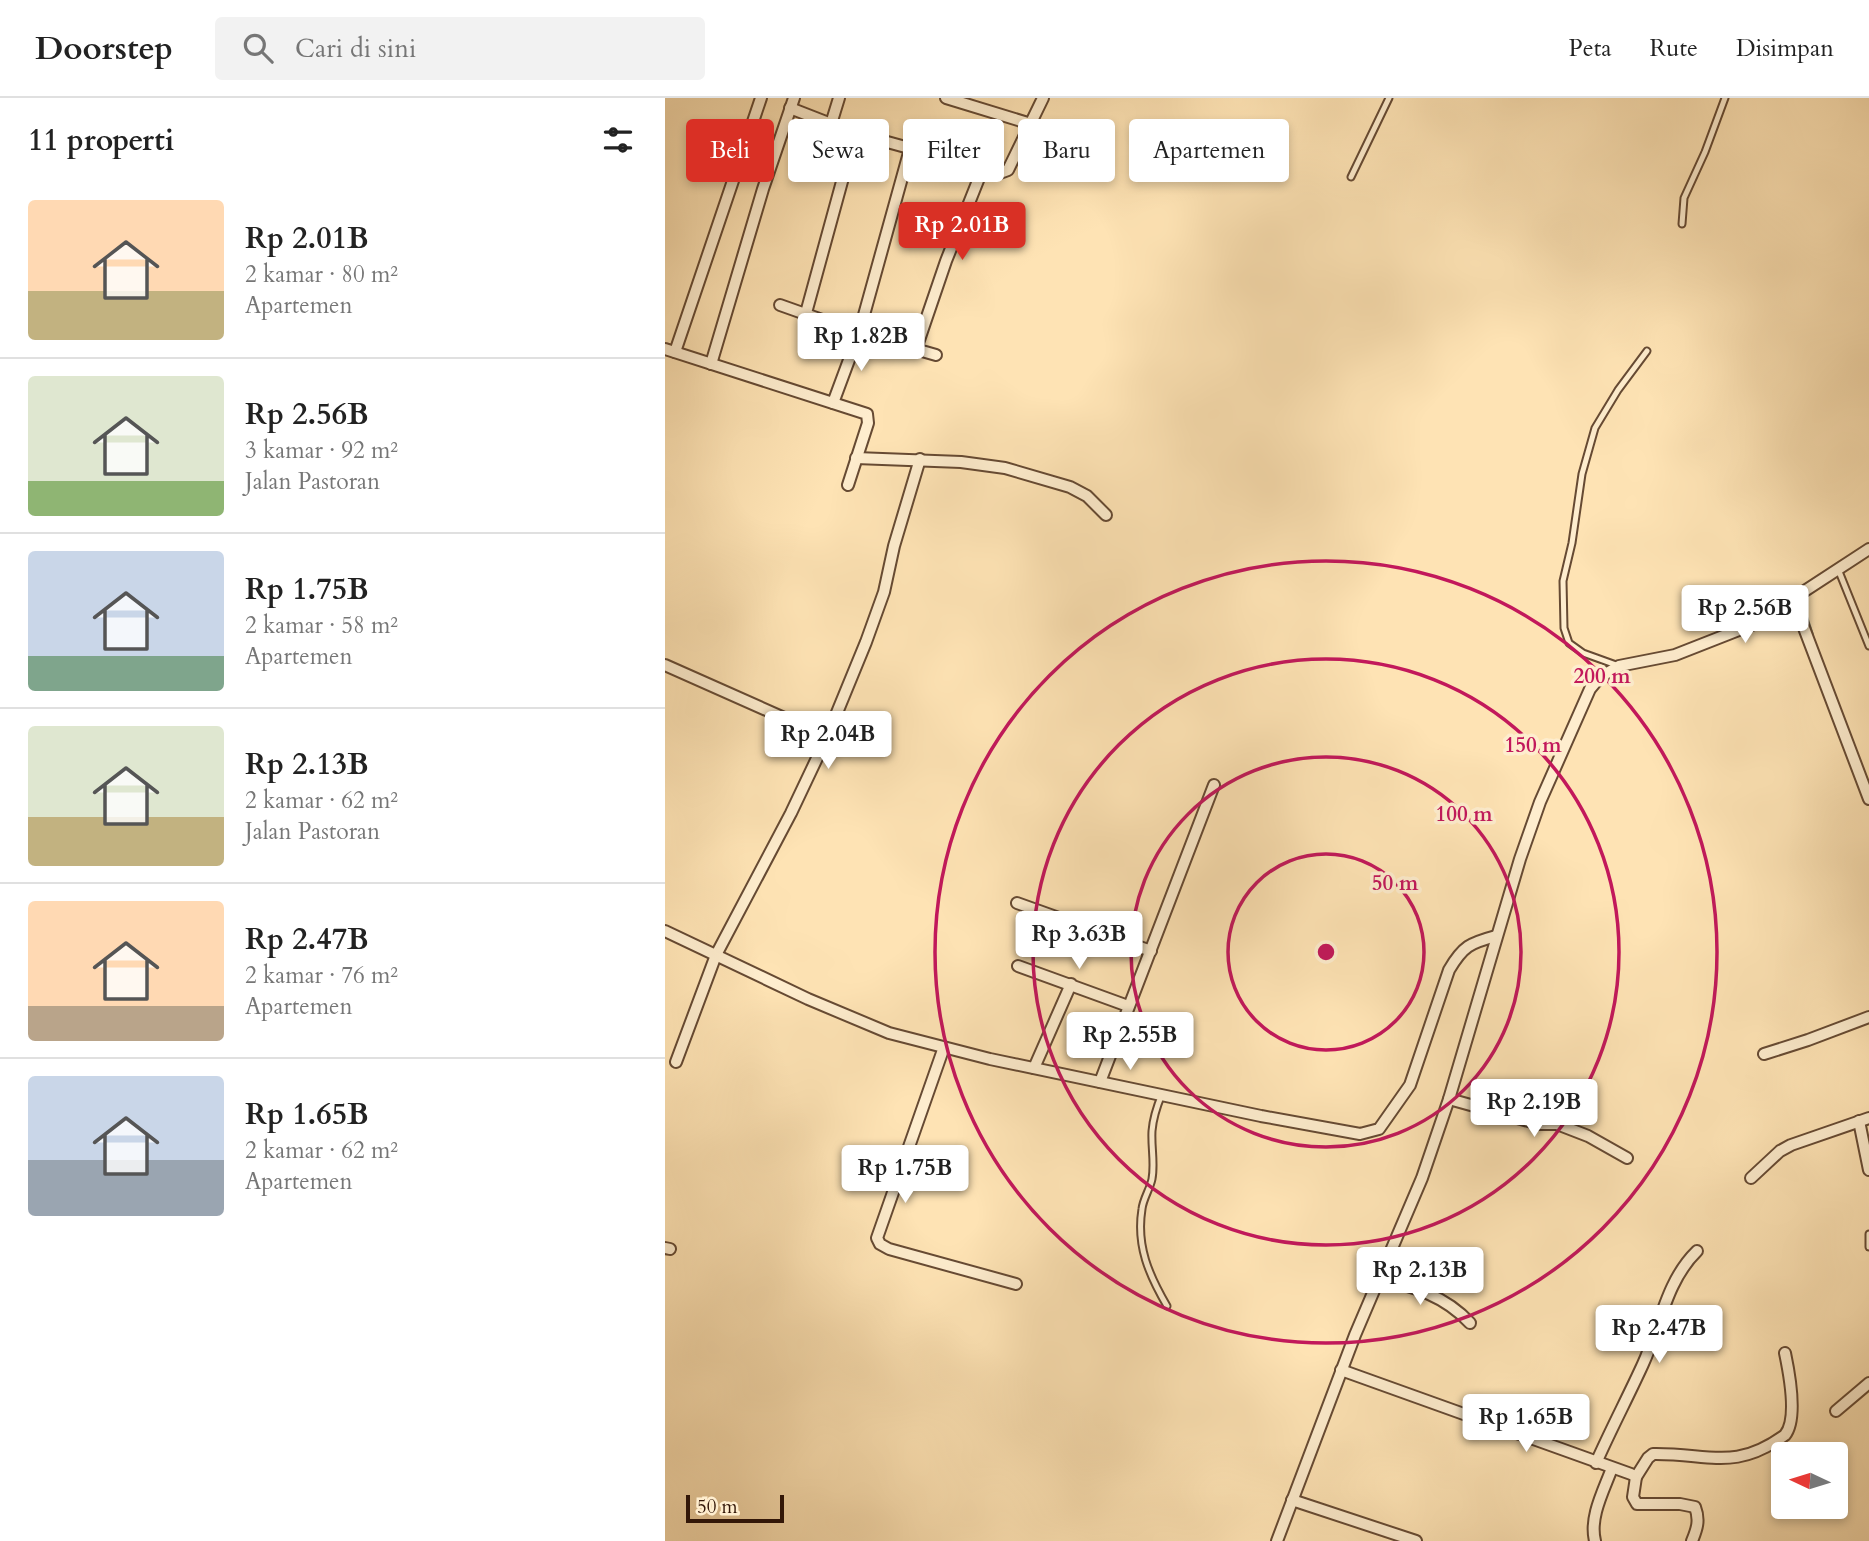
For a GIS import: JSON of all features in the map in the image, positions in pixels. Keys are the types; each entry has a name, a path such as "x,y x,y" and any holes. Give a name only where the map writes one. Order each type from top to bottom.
{"street":[{"path":"761,98 670,351 867,414 868,423 848,485"},
{"path":"832,119 839,98"},
{"path":"946,98 1018,120"},
{"path":"1033,119 1043,98"},
{"path":"711,364 763,188 792,103 822,119"},
{"path":"1004,172 1008,170 1018,150"},
{"path":"833,404 859,332 903,174"},
{"path":"806,313 842,182"},
{"path":"916,349 946,261 977,182"},
{"path":"780,304 936,355"},
{"path":"856,458 920,459 1005,468 1087,496 1106,515"},
{"path":"676,1062 716,956 791,813 827,737 884,592 894,546 920,459"},
{"path":"1277,1541 1342,1370 1422,1178 1449,1099 1496,936 1536,814 1574,720 1590,689 1600,677 1619,666 1675,655 1754,624 1869,549"},
{"path":"1793,599 1869,799"},
{"path":"665,665 827,737"},
{"path":"1100,1082 1214,785"},
{"path":"1017,903 1151,951"},
{"path":"665,930 808,999 890,1033 1034,1068 1360,1134 1379,1129 1410,1085 1448,970 1457,956 1470,943 1496,936"},
{"path":"1018,966 1128,1006"},
{"path":"1034,1068 1071,984"},
{"path":"1764,1054 1808,1041 1869,1017"},
{"path":"944,1047 877,1238 880,1244 889,1249 1016,1284"},
{"path":"1449,1099 1539,1124 1557,1125 1588,1136 1627,1158"},
{"path":"1751,1178 1791,1144 1864,1119 1869,1170"},
{"path":"1596,1463 1644,1361 1675,1282 1686,1261 1697,1251"},
{"path":"1379,1279 1414,1286 1462,1315 1470,1324"},
{"path":"1692,1541 1698,1528 1695,1507 1681,1504 1637,1504 1633,1497 1636,1477 1647,1458 1653,1454 1728,1459 1755,1453 1785,1435 1791,1420 1789,1374 1785,1353"},
{"path":"1342,1370 1636,1477"},
{"path":"1836,1411 1869,1383"},
{"path":"1595,1541 1594,1527 1598,1505 1612,1468"},
{"path":"1292,1500 1416,1541"}],"lane":[{"path":"1351,177 1389,98"},
{"path":"1682,225 1684,198 1725,98"},
{"path":"1619,666 1583,653 1569,643 1562,612 1563,581 1572,543 1582,474 1595,428 1618,390 1647,351"},
{"path":"1838,569 1869,646"},
{"path":"1162,1094 1152,1131 1152,1179 1142,1207 1140,1222 1142,1253 1150,1277 1167,1306"},
{"path":"1869,1234 1869,1247"}],"waterway":[{"path":"1804,610 1812,634"}]}
